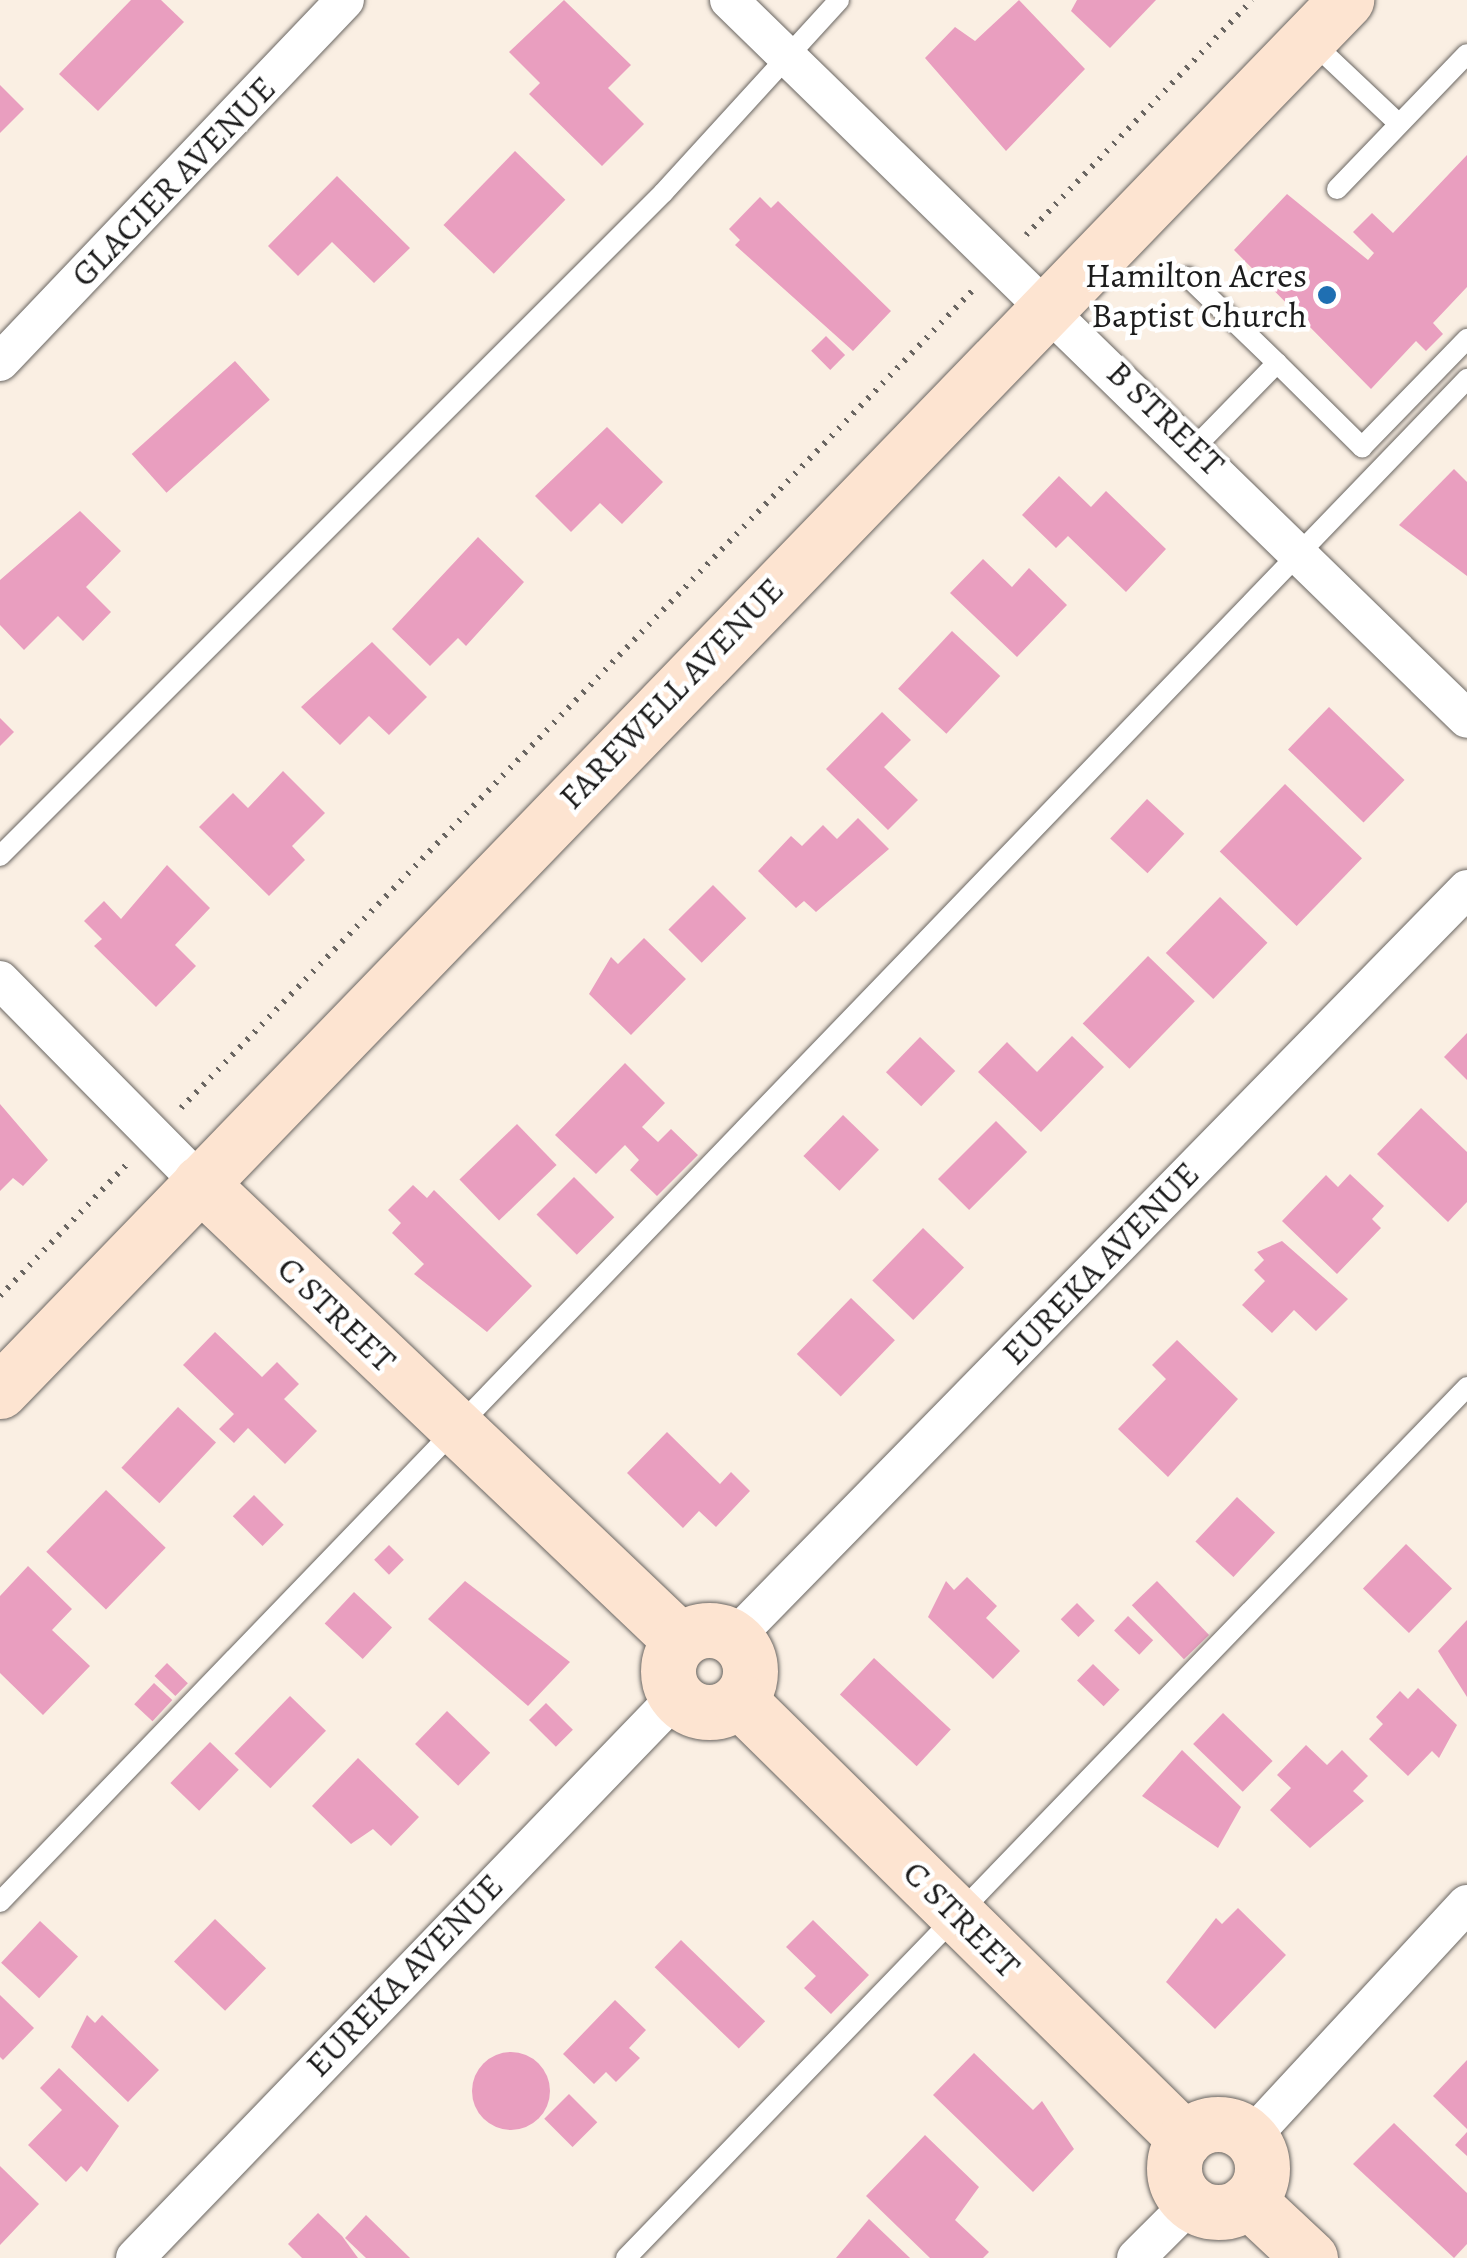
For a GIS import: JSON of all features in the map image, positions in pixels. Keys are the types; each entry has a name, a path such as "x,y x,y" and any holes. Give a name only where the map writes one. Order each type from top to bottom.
{"street":[{"name":"GLACIER AVENUE","path":"0,362 345,0"},
{"name":"B STREET","path":"729,0 1196,446 1467,718"},
{"name":"FAREWELL AVENUE","path":"0,1391 1047,303 1346,0"},
{"name":"EUREKA AVENUE","path":"734,1638 1467,889"},
{"name":"C STREET","path":"0,980 200,1184 681,1642"},
{"path":"713,1630 734,1638 750,1662 740,1700 714,1713 676,1697 668,1662 681,1642 713,1630"},
{"name":"EUREKA AVENUE","path":"135,2258 676,1697"},
{"name":"C STREET","path":"740,1700 1185,2139"},
{"path":"1250,2138 1467,1904"},
{"path":"1218,2124 1250,2138 1261,2176 1248,2200 1220,2212 1191,2202 1174,2165 1185,2139 1218,2124"},
{"path":"1248,2200 1310,2258"},
{"path":"1136,2258 1191,2202"}],"lane":[{"path":"0,856 663,193 839,0"},
{"path":"1309,39 1399,124"},
{"path":"1336,189 1467,54"},
{"path":"1188,277 1362,446 1467,339"},
{"path":"1196,446 1277,362"},
{"path":"0,1902 459,1430 1467,379"},
{"path":"626,2258 960,1918 1467,1387"}],"path":[{"path":"0,1296 1252,0"}],"building":[{"path":"131,0 161,0 184,22 98,111 59,74"},
{"path":"564,0 631,65 608,88 644,124 602,166 529,94 540,83 509,52"},
{"path":"1019,0 1085,69 1006,151 925,58 955,27 975,41"},
{"path":"1077,0 1156,0 1110,48 1071,11"},
{"path":"0,85 24,109 0,133"},
{"path":"515,151 565,200 494,274 443,225"},
{"path":"1467,155 1467,287 1433,323 1443,334 1426,351 1416,341 1371,389 1234,250 1287,194 1368,260 1374,253 1353,232 1372,213 1393,233"},
{"path":"337,176 410,248 374,283 332,242 298,276 268,246"},
{"path":"760,197 771,208 778,201 891,311 853,351 735,245 740,240 729,229"},
{"path":"826,336 845,355 830,370 811,351"},
{"path":"235,361 270,400 166,493 132,454"},
{"path":"607,427 663,482 622,524 600,503 571,532 535,496"},
{"path":"1454,469 1467,482 1467,576 1399,525"},
{"path":"1059,476 1091,507 1106,491 1166,549 1126,592 1068,536 1056,548 1022,515"},
{"path":"80,511 121,551 86,587 111,612 83,641 58,616 24,650 0,625 0,580"},
{"path":"478,537 524,582 466,646 458,638 430,666 392,629"},
{"path":"983,559 1012,587 1029,568 1067,605 1017,657 950,593"},
{"path":"952,631 1000,676 946,734 898,689"},
{"path":"372,642 427,697 389,735 369,716 340,745 301,707"},
{"path":"1329,707 1405,780 1364,822 1288,749"},
{"path":"882,712 911,740 884,767 918,800 888,830 826,769"},
{"path":"0,718 14,732 0,746"},
{"path":"283,771 325,813 292,846 305,860 269,896 199,827 233,793 248,808"},
{"path":"1285,784 1362,858 1297,926 1220,852"},
{"path":"1147,799 1184,834 1147,873 1110,838"},
{"path":"858,818 889,849 816,912 804,901 796,908 758,871 791,836 802,846 823,825 837,839"},
{"path":"167,865 210,908 175,945 196,966 156,1007 94,946 102,939 84,921 104,901 121,919"},
{"path":"713,885 746,918 702,963 668,930"},
{"path":"1220,897 1267,943 1213,999 1166,953"},
{"path":"644,938 686,979 631,1035 589,994 611,957 618,964"},
{"path":"1148,956 1195,1001 1129,1069 1083,1024"},
{"path":"1467,1033 1467,1080 1444,1057"},
{"path":"1072,1036 1104,1067 1041,1132 978,1072 1007,1042 1037,1072"},
{"path":"920,1037 955,1071 921,1106 886,1072"},
{"path":"625,1063 665,1103 642,1127 658,1142 671,1129 698,1155 657,1196 630,1170 639,1160 625,1145 596,1174 555,1135"},
{"path":"0,1104 48,1160 23,1186 13,1178 0,1191"},
{"path":"1421,1108 1467,1152 1467,1202 1448,1222 1377,1154"},
{"path":"843,1115 879,1150 839,1191 803,1156"},
{"path":"996,1121 1027,1152 969,1210 938,1179"},
{"path":"517,1124 557,1165 499,1221 459,1180"},
{"path":"1350,1174 1384,1206 1372,1219 1381,1228 1337,1274 1282,1221 1326,1175 1338,1187"},
{"path":"574,1177 614,1217 577,1255 537,1214"},
{"path":"413,1185 427,1198 434,1190 532,1286 487,1332 414,1274 424,1264 392,1233 401,1223 388,1210"},
{"path":"923,1228 964,1268 913,1320 872,1281"},
{"path":"1282,1241 1348,1299 1316,1331 1294,1310 1272,1333 1242,1305 1265,1281 1254,1270 1264,1260 1257,1252"},
{"path":"851,1298 895,1340 841,1396 797,1354"},
{"path":"215,1332 262,1377 277,1362 299,1384 284,1399 317,1431 285,1464 248,1428 234,1443 219,1429 234,1414 183,1365"},
{"path":"1177,1340 1238,1399 1168,1477 1118,1429 1166,1379 1152,1365"},
{"path":"178,1407 216,1442 159,1503 121,1468"},
{"path":"667,1432 720,1484 731,1472 750,1491 716,1527 699,1511 683,1528 627,1473"},
{"path":"106,1490 166,1548 106,1610 46,1552"},
{"path":"254,1495 284,1525 262,1546 233,1516"},
{"path":"1237,1497 1275,1532 1233,1577 1195,1542"},
{"path":"1406,1544 1452,1588 1409,1633 1363,1589"},
{"path":"389,1545 404,1560 389,1575 374,1560"},
{"path":"28,1566 72,1609 52,1630 90,1666 43,1715 0,1673 0,1596"},
{"path":"967,1577 997,1606 986,1618 1020,1651 993,1679 928,1617 946,1581 954,1590"},
{"path":"465,1581 570,1662 528,1706 428,1619"},
{"path":"1157,1581 1209,1635 1184,1659 1132,1605"},
{"path":"354,1592 392,1627 363,1659 325,1623"},
{"path":"1077,1603 1095,1621 1078,1637 1061,1619"},
{"path":"1128,1616 1153,1640 1139,1655 1114,1630"},
{"path":"1467,1620 1467,1697 1438,1651"},
{"path":"874,1658 951,1730 917,1766 840,1695"},
{"path":"167,1663 188,1683 175,1696 154,1676"},
{"path":"1093,1664 1120,1690 1104,1706 1077,1681"},
{"path":"154,1683 172,1700 153,1721 134,1704"},
{"path":"1418,1688 1457,1725 1439,1758 1432,1751 1408,1776 1369,1739 1383,1724 1376,1717 1400,1691 1408,1699"},
{"path":"290,1696 326,1731 270,1788 234,1754"},
{"path":"546,1703 573,1730 556,1747 529,1720"},
{"path":"447,1711 490,1753 458,1786 415,1744"},
{"path":"1223,1713 1273,1761 1243,1792 1193,1744"},
{"path":"210,1742 239,1770 199,1811 170,1783"},
{"path":"1306,1745 1327,1765 1342,1750 1368,1776 1353,1791 1364,1801 1310,1848 1270,1810 1291,1788 1277,1775"},
{"path":"1182,1750 1241,1807 1218,1848 1142,1796"},
{"path":"358,1758 419,1817 391,1846 373,1829 351,1844 312,1806"},
{"path":"1238,1908 1286,1955 1215,2029 1166,1982 1216,1918 1222,1924"},
{"path":"215,1919 266,1968 225,2011 174,1961"},
{"path":"813,1920 869,1975 831,2014 804,1988 816,1976 786,1947"},
{"path":"40,1921 78,1956 39,1998 1,1963"},
{"path":"681,1940 765,2021 739,2049 655,1967"},
{"path":"0,1995 34,2028 3,2060 0,2057"},
{"path":"615,2000 646,2030 629,2048 640,2058 616,2082 606,2072 594,2084 563,2054"},
{"path":"87,2015 95,2023 102,2015 159,2070 128,2102 71,2047"},
{"path":"503,2052 519,2052 544,2069 550,2091 544,2113 533,2124 519,2130 503,2130 478,2113 472,2099 472,2083 489,2058"},
{"path":"974,2053 1033,2110 1042,2101 1074,2149 1033,2192 933,2095"},
{"path":"1467,2060 1467,2129 1433,2096"},
{"path":"59,2068 119,2126 87,2172 81,2166 66,2182 28,2145 62,2110 40,2088"},
{"path":"569,2094 597,2122 573,2147 544,2119"},
{"path":"1394,2123 1467,2193 1467,2244 1454,2258 1353,2164"},
{"path":"1467,2132 1467,2156 1455,2145"},
{"path":"925,2135 979,2187 955,2220 989,2252 983,2258 930,2258 866,2196"},
{"path":"0,2166 39,2204 0,2245"},
{"path":"318,2213 358,2258 302,2258 288,2244"},
{"path":"366,2215 410,2258 366,2258 345,2238"},
{"path":"869,2219 910,2258 836,2258"}],"place":[{"name":"Hamilton Acres Baptist Church","path":"1327,295"}]}
